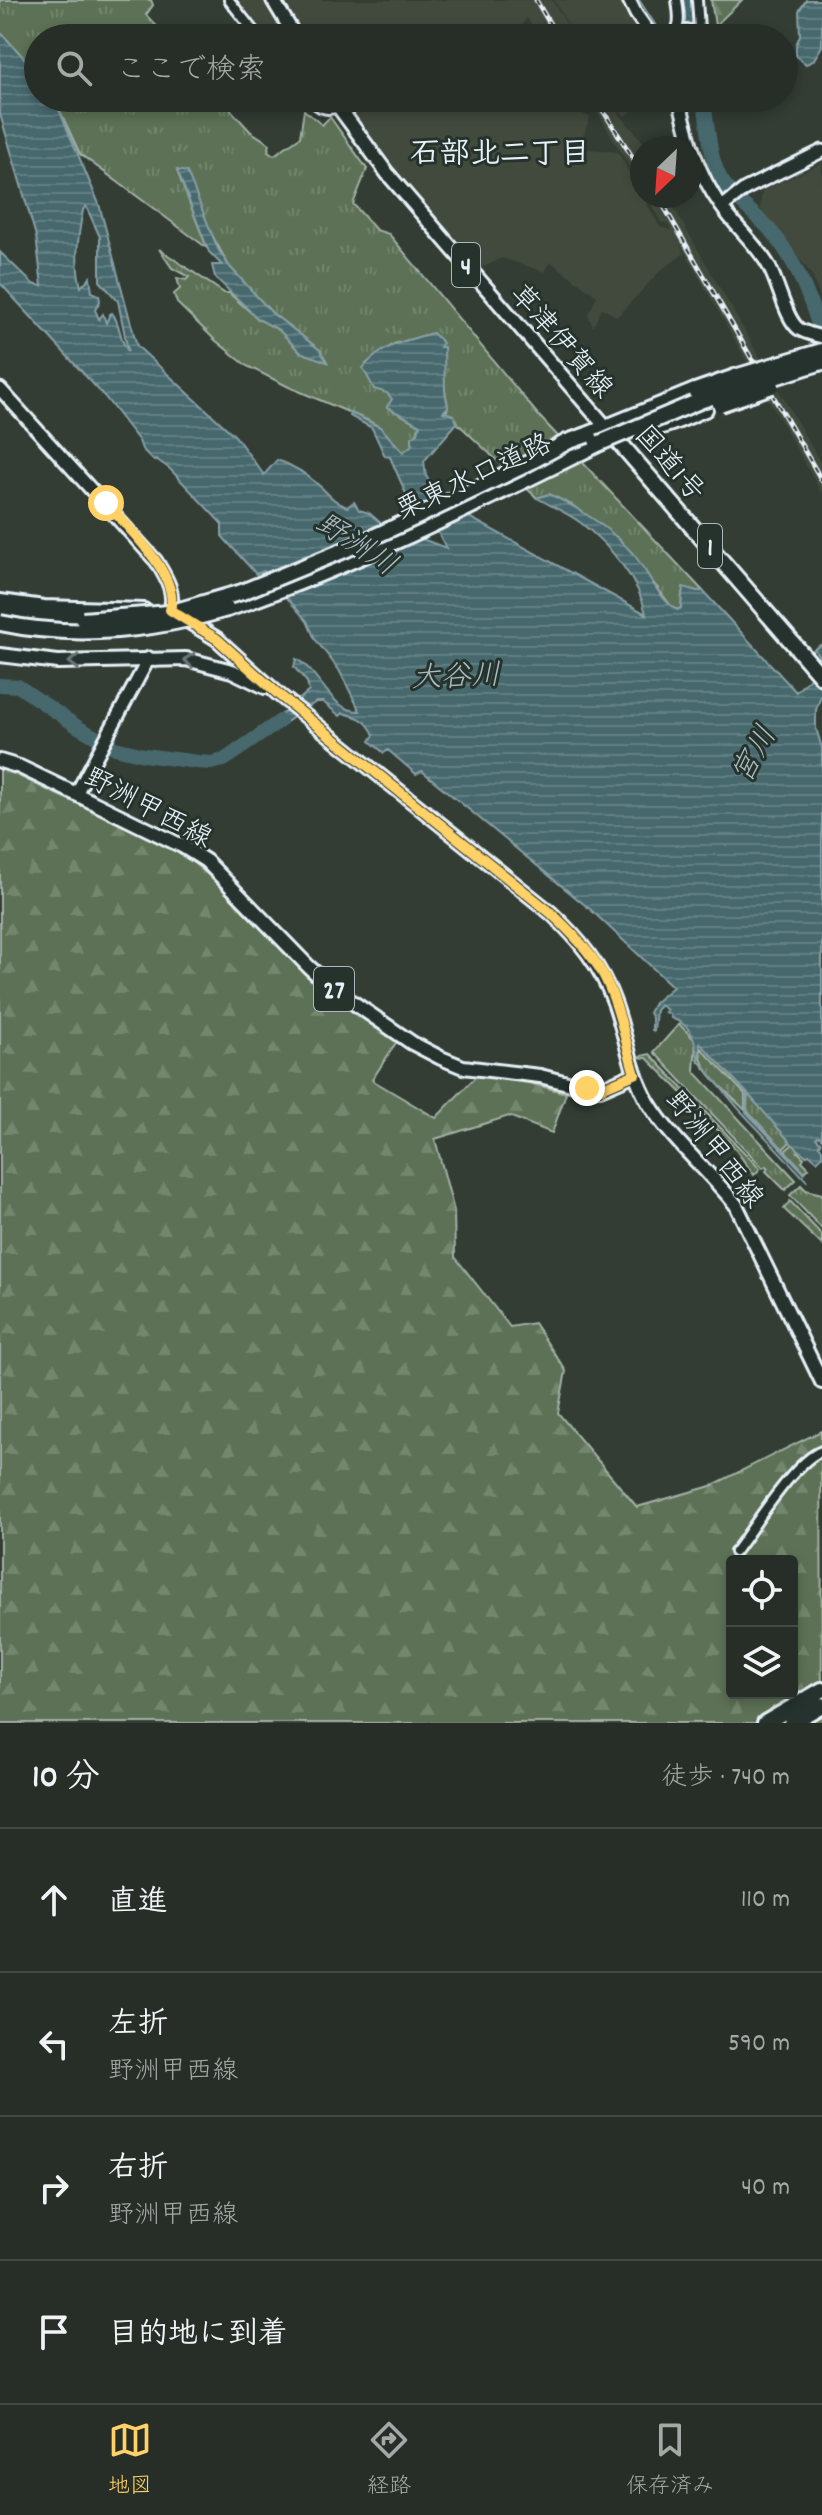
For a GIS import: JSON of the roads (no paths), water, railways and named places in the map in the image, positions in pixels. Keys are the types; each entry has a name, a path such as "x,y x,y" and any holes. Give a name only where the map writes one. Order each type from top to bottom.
{"highway":[{"name":"栗東水口道路","path":"0,612 54,620 169,613 242,592 390,529 567,442 695,391 822,351"},
{"name":"栗東水口道路","path":"0,623 54,631 124,630 168,624 227,609 344,564 667,414 748,384 822,362"},
{"path":"606,427 647,429 664,425 822,371"},
{"name":"国道1号","path":"606,427 818,672"},
{"path":"765,1723 822,1690"},
{"path":"791,1723 822,1705"}],"main road":[{"path":"273,0 288,24"},
{"name":"草津伊賀線","path":"342,112 387,173 606,427"},
{"path":"0,601 44,607 170,610"},
{"name":"野洲甲西線","path":"170,610 217,639 283,698 574,934 604,976 635,1074 648,1102 671,1133 736,1205 822,1382"},
{"name":"野洲甲西線","path":"0,655 58,662 186,659 232,671 283,698"},
{"name":"野洲甲西線","path":"0,761 20,767 76,794 206,861 332,988 412,1043 441,1058 463,1067 540,1076 587,1088 600,1089 635,1074"}],"street":[{"path":"229,0 248,24"},
{"path":"629,0 643,24"},
{"path":"677,0 680,24"},
{"path":"697,0 699,24"},
{"path":"682,112 694,159 705,182 768,264 798,329 822,337"},
{"path":"724,205 745,189 822,151"},
{"path":"0,389 156,561 171,591 170,610"},
{"path":"76,794 149,658"},
{"path":"735,1552 788,1480 813,1454 822,1451"}],"water":[{"path":"806,0 822,0 822,46 813,61 806,64 798,58 799,11"},
{"name":"野洲川","path":"0,32 24,58 24,112 60,112 99,204 137,346 235,436 264,475 277,460 283,462 306,475 343,505 347,507 354,502 359,510 369,513 382,524 446,548 439,534 410,503 390,457 385,456 372,428 350,416 349,412 380,427 403,452 412,445 412,437 418,433 420,425 387,407 392,399 387,393 374,389 363,368 386,349 433,333 443,343 440,347 444,347 448,407 443,412 454,415 457,423 424,461 426,476 434,488 469,517 646,614 637,588 612,552 581,523 537,498 549,494 561,500 617,537 635,556 664,599 677,610 681,608 683,587 703,591 796,692 811,677 819,656 814,649 822,644 822,693 816,710 816,728 822,748 822,1139 819,1136 816,1138 821,1143 822,1156 817,1161 809,1154 806,1156 748,1094 747,1111 804,1173 746,1112 746,1092 700,1043 699,1063 690,1031 671,1018 661,1005 656,1010 652,1030 649,1013 654,1003 673,987 591,910 422,771 416,774 388,750 384,753 370,741 374,735 365,722 343,713 340,716 323,702 316,702 265,734 263,730 309,691 307,682 294,667 296,659 341,705 360,711 339,670 315,639 307,621 264,571 256,574 222,536 222,524 170,469 156,459 154,461 142,449 105,397 0,283 0,252 33,284 42,286 36,236 0,114","holes":["86,206 100,237 100,281 118,301 128,351 112,313 106,323 103,314 99,319 95,310 100,301 99,295 92,292 90,277 81,287 78,248"]},
{"path":"177,170 187,172 218,249 229,266 272,313 320,350 327,362 300,352 279,330 258,319 215,277 212,265 222,265 209,252"}],"waterway":[{"path":"639,0 655,24"},
{"name":"宮川","path":"688,0 690,24"},
{"name":"宮川","path":"705,112 718,173 728,189 771,231 788,255 807,294 822,336"},
{"name":"大谷川","path":"0,685 18,686 115,748 198,762 224,760 280,721"},
{"path":"699,1061 738,1108 807,1181"}],"railway":[{"path":"536,0 550,24"},
{"path":"604,112 630,153"},
{"path":"665,208 822,481"}],"district":[{"name":"石部北二丁目","path":"500,152"}]}
